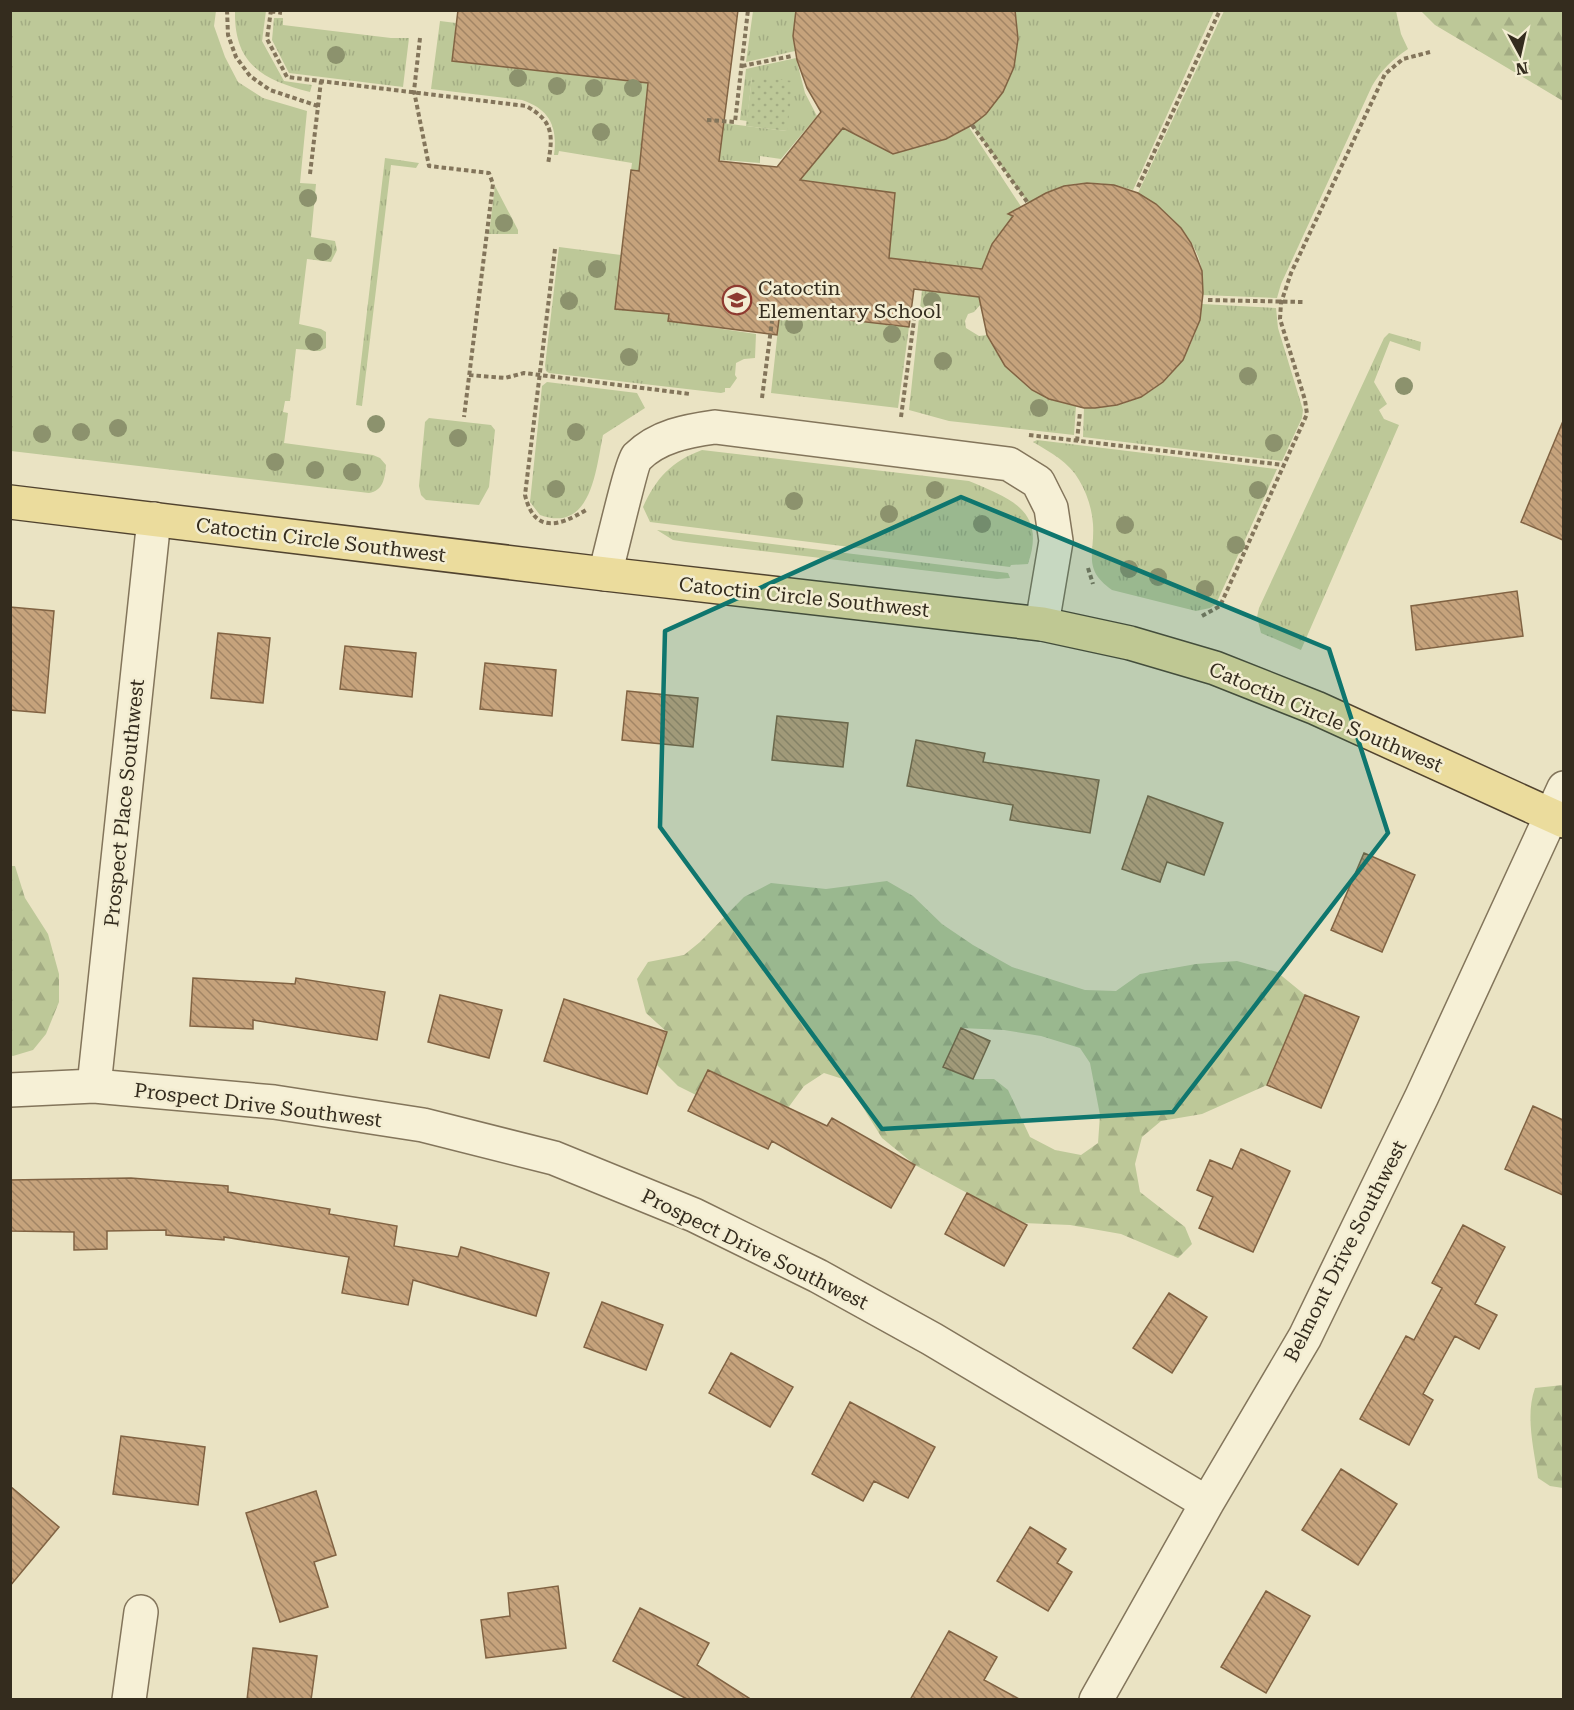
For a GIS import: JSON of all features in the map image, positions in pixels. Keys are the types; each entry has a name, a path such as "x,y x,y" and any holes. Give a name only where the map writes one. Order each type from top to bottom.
{"main road":[{"name":"Catoctin Circle Southwest","path":"10,502 1042,624 1130,643 1215,668 1559,808"}],"street":[{"path":"605,574 636,458 661,439 715,427 1009,464 1038,482 1051,508 1056,541 1042,624"},
{"name":"Prospect Place Southwest","path":"94,1086 154,519"},
{"name":"Belmont Drive Southwest","path":"1096,1700 1305,1337 1559,808"},
{"name":"Prospect Drive Southwest","path":"10,1090 94,1086 274,1102 423,1125 554,1158 693,1215 818,1275 932,1338 1208,1503"},
{"path":"129,1700 141,1612"}],"path":[{"path":"227,10 228,35 236,57 250,76 270,90 318,106"},
{"path":"707,120 735,122 748,10"},
{"path":"1138,187 1220,10"},
{"path":"282,13 271,11 267,39 287,77 526,106 541,114 549,128 552,143 548,164"},
{"path":"420,38 414,91 429,166 489,173 493,184 464,417"},
{"path":"1202,616 1220,606 1307,414 1305,400 1280,319 1281,303 1291,273 1385,74 1403,59 1430,52"},
{"path":"742,66 792,56"},
{"path":"310,174 321,81"},
{"path":"972,125 1028,203"},
{"path":"555,249 525,495 533,515 540,522 549,524 572,518 589,506"},
{"path":"1208,300 1303,302"},
{"path":"901,420 915,314"},
{"path":"469,375 505,378 524,373 698,395 679,400"},
{"path":"1077,441 1080,412"}],"highlighted area":[{"path":"961,497 1329,649 1388,833 1173,1112 882,1129 660,827 665,631"}],"green space":[{"path":"11,10 216,11 214,26 225,57 238,82 263,98 307,111 300,183 316,184 311,237 335,241 337,250 331,262 307,259 299,324 326,332 326,348 320,351 296,349 290,401 285,401 283,412 288,413 284,443 373,455 380,458 386,465 384,479 377,490 369,493 11,451"},
{"path":"235,11 266,11 262,41 284,81 312,85 310,92 278,82 254,67 240,44"},
{"path":"753,11 797,11 793,36 795,51 746,62"},
{"path":"1015,11 1214,11 1133,190 1107,184 1080,183 1054,190 1028,203 972,125 995,101 1010,74 1017,44"},
{"path":"1224,11 1396,11 1401,34 1408,49 1388,65 1372,86 1281,284 1277,298 1202,295 1202,275 1194,247 1170,216 1138,193"},
{"path":"1421,11 1563,11 1563,101 1435,25"},
{"path":"274,18 283,18 283,25 391,38 409,38 403,87 289,73 272,40"},
{"path":"440,21 456,23 452,60 648,83 639,171 631,170 632,163 559,151 558,155 554,155 554,135 550,120 539,108 522,100 431,89"},
{"path":"796,58 805,93 817,116 781,159 760,156 760,163 710,159 675,117 787,131 752,77 747,121 740,120 746,69"},
{"path":"752,77 793,81 787,131 746,126"},
{"path":"969,127 1022,208 998,236 983,269 889,258 895,193 800,180 843,128 887,145 908,147 940,141"},
{"path":"385,158 419,163 416,168 391,165 362,406 356,405"},
{"path":"495,186 518,230 518,234 489,234"},
{"path":"559,247 621,255 615,309 669,314 668,321 756,334 755,358 744,359 736,363 737,378 730,388 725,388 725,392 721,393 549,373 545,366"},
{"path":"922,290 980,297 980,305 974,312 968,314 965,321 966,328 979,336 987,335 1003,361 1023,382 1047,397 1076,406 1074,435 949,421 909,410"},
{"path":"1202,304 1276,308 1278,328 1303,410 1302,418 1282,461 1083,437 1084,407 1107,407 1129,402 1148,393 1164,381 1178,365 1189,347"},
{"path":"780,311 909,327 898,408 771,393"},
{"path":"1389,333 1421,342 1420,351 1390,341 1374,382 1387,404 1379,410 1384,419 1399,425 1301,650 1261,633 1257,617 1259,608 1384,338"},
{"path":"547,382 637,393 645,408 603,435 594,480 581,507 571,515 557,518 540,515 530,502 542,386"},
{"path":"429,418 491,425 495,430 489,487 479,505 426,500 421,495 419,486 425,422"},
{"path":"1037,440 1277,469 1216,604 1196,611 1112,590 1103,582 1093,568 1092,518 1084,490 1070,468 1059,458 1033,442"},
{"path":"702,450 969,481 1011,501 1029,519 1032,546 1028,564 1011,565 1010,567 650,522 643,507 653,487 674,465"},
{"path":"657,530 1008,573 1010,578 997,579 686,542 673,540"},
{"path":"11,866 15,866 25,898 48,934 59,974 59,1002 46,1034 33,1050 13,1056 10,1055"},
{"path":"887,881 913,896 942,924 1012,967 1085,990 1116,991 1140,974 1196,964 1237,961 1277,972 1305,995 1267,1085 1202,1114 1161,1121 1142,1137 1135,1164 1140,1192 1185,1227 1192,1244 1178,1258 1121,1234 1070,1225 1023,1223 915,1165 882,1138 846,1080 824,1073 804,1086 788,1108 708,1070 696,1095 678,1086 657,1065 667,1032 646,1013 637,979 648,962 684,955 744,897 771,883 826,889","holes":["961,1028 1004,1030 1041,1036 1080,1048 1090,1063 1100,1115 1098,1143 1081,1155 1055,1150 1030,1137 1008,1090 994,1079 973,1079 943,1067"]},
{"path":"1564,1385 1563,1488 1550,1486 1538,1478 1530,1421 1535,1388"}],"building":[{"name":"Catoctin Elementary School","path":"458,10 738,10 719,161 777,167 821,112 807,88 797,60 793,36 796,10 1015,10 1018,39 1014,67 1003,92 986,114 972,125 946,139 893,154 843,128 800,180 895,193 889,258 982,269 992,244 1013,216 1008,214 1046,193 1064,186 1087,183 1114,185 1138,193 1156,204 1181,228 1191,243 1202,271 1203,293 1200,320 1183,360 1163,382 1141,397 1117,405 1084,408 1049,399 1032,390 1005,366 987,335 979,297 914,289 909,327 780,312 777,335 668,321 669,314 615,309 631,170 639,171 648,83 452,61"},
{"path":"1563,421 1563,540 1521,522"},
{"path":"1517,591 1523,636 1416,650 1411,606"},
{"path":"10,607 54,611 45,713 10,710"},
{"path":"218,633 270,638 263,703 211,698"},
{"path":"345,646 416,653 412,697 340,689"},
{"path":"485,663 556,670 552,716 480,709"},
{"path":"627,691 698,698 693,747 622,740"},
{"path":"777,716 848,723 843,767 772,760"},
{"path":"916,740 985,753 983,762 1099,780 1090,833 1010,820 1013,805 907,786"},
{"path":"1148,796 1223,823 1204,875 1167,862 1160,882 1122,869"},
{"path":"1364,853 1415,875 1382,952 1331,930"},
{"path":"193,978 295,984 296,978 385,992 377,1040 253,1020 253,1029 190,1026"},
{"path":"440,995 502,1010 489,1058 428,1042"},
{"path":"1305,995 1359,1017 1321,1108 1267,1085"},
{"path":"564,999 667,1032 647,1094 544,1061"},
{"path":"961,1028 990,1041 973,1079 943,1067"},
{"path":"708,1070 827,1126 832,1118 915,1165 891,1208 772,1141 768,1149 688,1111"},
{"path":"1533,1106 1563,1120 1563,1195 1505,1169"},
{"path":"1241,1149 1290,1171 1253,1252 1199,1228 1213,1197 1197,1190 1210,1160 1232,1169"},
{"path":"131,1178 228,1186 228,1192 330,1209 329,1214 397,1226 394,1246 458,1257 461,1247 549,1273 536,1316 413,1280 408,1305 342,1293 349,1257 224,1237 224,1240 166,1235 166,1230 107,1231 107,1249 74,1250 74,1232 10,1231 10,1180"},
{"path":"967,1193 1027,1225 1004,1266 945,1234"},
{"path":"1463,1225 1505,1247 1475,1304 1497,1315 1479,1349 1455,1336 1423,1394 1433,1400 1409,1445 1360,1419 1406,1336 1414,1340 1442,1288 1432,1283"},
{"path":"1169,1293 1207,1317 1172,1373 1133,1348"},
{"path":"602,1302 663,1325 646,1370 584,1347"},
{"path":"731,1353 793,1387 770,1427 709,1393"},
{"path":"850,1402 935,1447 908,1498 874,1481 863,1501 812,1474"},
{"path":"121,1436 205,1447 198,1505 113,1494"},
{"path":"1341,1469 1397,1504 1358,1565 1302,1530"},
{"path":"10,1486 59,1527 10,1586"},
{"path":"316,1491 336,1555 314,1562 328,1607 280,1622 246,1513"},
{"path":"1030,1527 1066,1549 1057,1563 1072,1572 1048,1611 997,1581"},
{"path":"558,1586 566,1648 486,1658 481,1620 510,1616 508,1593"},
{"path":"1266,1591 1310,1616 1266,1693 1221,1667"},
{"path":"640,1608 709,1643 697,1665 752,1700 689,1700 613,1661"},
{"path":"949,1631 997,1657 984,1680 1021,1700 910,1700"},
{"path":"253,1648 317,1656 311,1700 247,1700"}],"place":[{"name":"Catoctin Elementary School","path":"737,300"}]}
